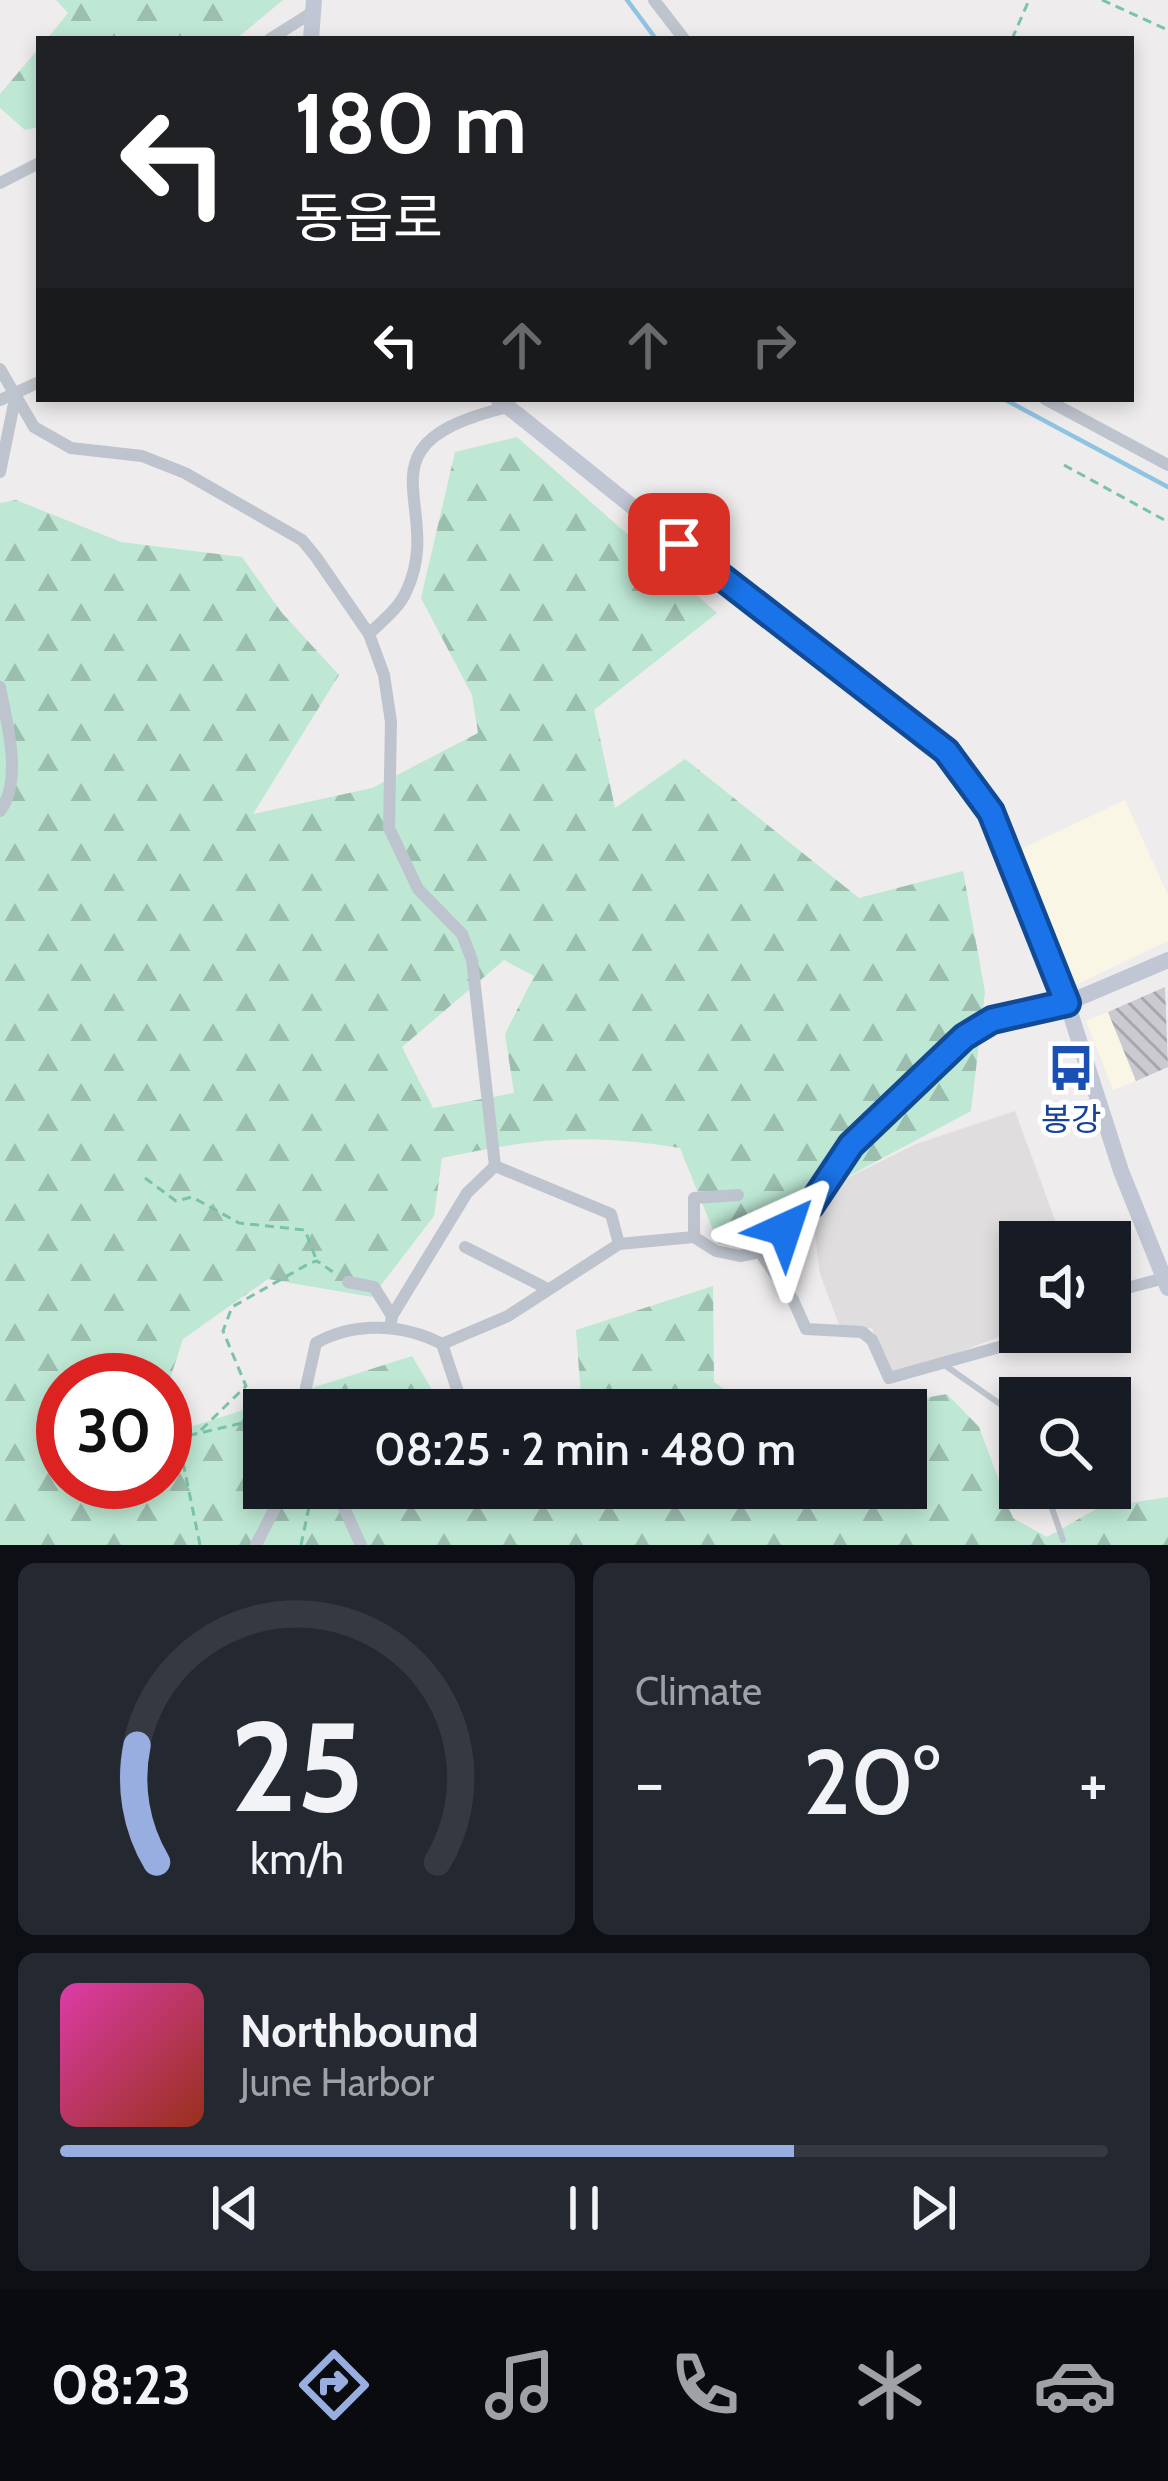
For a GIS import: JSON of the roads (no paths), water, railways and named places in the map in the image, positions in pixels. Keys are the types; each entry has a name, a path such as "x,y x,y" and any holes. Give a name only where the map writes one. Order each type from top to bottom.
{"main road":[{"path":"311,36 314,6"},
{"path":"503,403 567,459 946,751 991,812 1067,1003 1121,1171 1166,1280"},
{"path":"1067,1003 1168,960"}],"street":[{"path":"654,0 682,36"},
{"path":"274,36 314,6"},
{"path":"0,183 36,165"},
{"path":"0,369 34,427 71,448 142,456 185,473 302,540 369,634 384,675 391,722 389,828 418,889 462,934 472,960 495,1166"},
{"path":"0,400 36,383"},
{"path":"0,472 16,393"},
{"path":"1051,402 1168,465"},
{"path":"369,634 406,592 415,562 413,470 442,429 503,403"},
{"path":"0,687 11,757 10,798 0,812"},
{"path":"442,1344 477,1333 619,1244 694,1237 716,1251 740,1256 760,1252 811,1205 851,1145 964,1037 992,1020 1067,1003"},
{"path":"495,1166 610,1214 619,1244"},
{"path":"391,1322 466,1193 495,1166"},
{"path":"694,1237 694,1198 738,1195"},
{"path":"465,1246 548,1289"},
{"path":"760,1252 794,1300 806,1329 862,1332 872,1340 889,1378 999,1348"},
{"path":"1131,1288 1166,1280"},
{"path":"347,1282 374,1286 391,1322"},
{"path":"306,1389 316,1342 337,1331 391,1322 442,1344 457,1389"},
{"path":"256,1545 274,1509"},
{"path":"344,1509 361,1545"}],"lane":[{"path":"944,1364 999,1403"},
{"path":"1052,1509 1063,1540"}],"waterway":[{"path":"627,0 654,36"},
{"path":"1010,402 1168,487"}],"place":[{"name":"봉강","path":"1071,1068"}]}
